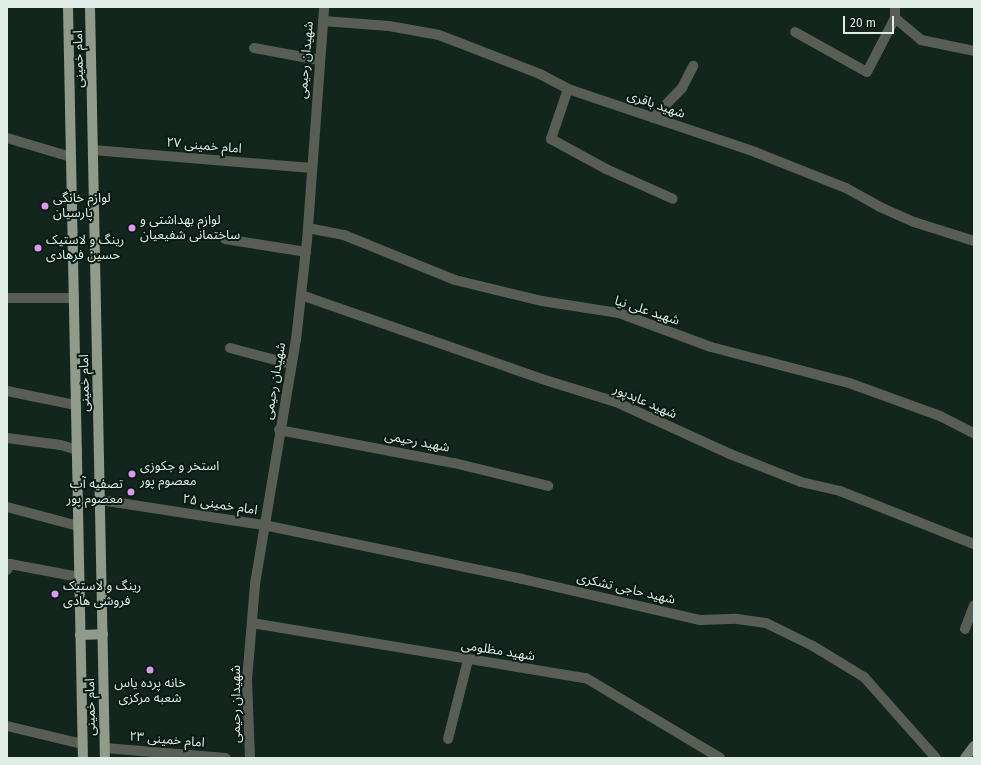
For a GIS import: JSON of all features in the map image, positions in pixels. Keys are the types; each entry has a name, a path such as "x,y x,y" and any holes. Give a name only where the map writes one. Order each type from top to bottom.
{"main road":[{"name":"امام خمینی","path":"68,7 82,758"},
{"name":"امام خمینی","path":"90,7 105,753"},
{"path":"80,635 103,634"}],"street":[{"name":"شهیدان رحیمی","path":"250,758 247,680 252,623 264,525 301,295 308,228 324,7"},
{"path":"795,32 867,72 895,18 895,7"},
{"path":"895,18 921,40 974,51"},
{"name":"شهید باقری","path":"323,21 388,26 439,35 540,74 568,89 755,152 846,188 880,208 914,222 974,241"},
{"path":"254,48 319,60"},
{"path":"653,118 682,88 693,66"},
{"path":"568,89 551,139 606,169 673,199"},
{"path":"7,138 71,157"},
{"name":"امام خمینی ۲۷","path":"93,150 312,168"},
{"name":"شهید علی نیا","path":"308,228 344,235 455,280 542,301 619,313 711,347 849,384 940,416 974,433"},
{"path":"225,239 306,252"},
{"name":"شهید عابدپور","path":"301,295 542,379 616,402 730,454 801,482 840,491 974,544"},
{"path":"7,298 74,298"},
{"path":"230,348 291,364"},
{"path":"7,391 76,405"},
{"name":"شهید رحیمی","path":"279,430 454,463 548,486"},
{"path":"7,438 61,445 77,450"},
{"name":"امام خمینی ۲۵","path":"100,500 264,525"},
{"path":"7,507 78,526"},
{"name":"شهید حاجی تشکری","path":"264,525 522,579 700,620 737,619 766,623 813,646 864,677 936,758"},
{"path":"8,566 79,577"},
{"path":"965,629 974,606"},
{"name":"شهید مظلومی","path":"252,623 468,660 586,678 720,758"},
{"path":"448,739 468,660"},
{"path":"7,726 82,744"},
{"path":"965,758 974,746"},
{"name":"امام خمینی ۲۳","path":"105,753 226,758"}],"place":[{"name":"لوازم خانگی پارسیان","path":"45,206"},
{"name":"لوازم بهداشتی و ساختمانی شفیعیان","path":"132,228"},
{"name":"رینگ و لاستیک حسین فرهادی","path":"38,248"},
{"name":"استخر و جکوزی معصوم پور","path":"132,474"},
{"name":"تصفیه آب معصوم پور","path":"131,492"},
{"name":"رینگ و لاستیک فروشی هادی","path":"55,594"},
{"name":"خانه پرده یاس شعبه مرکزی","path":"150,670"}]}
